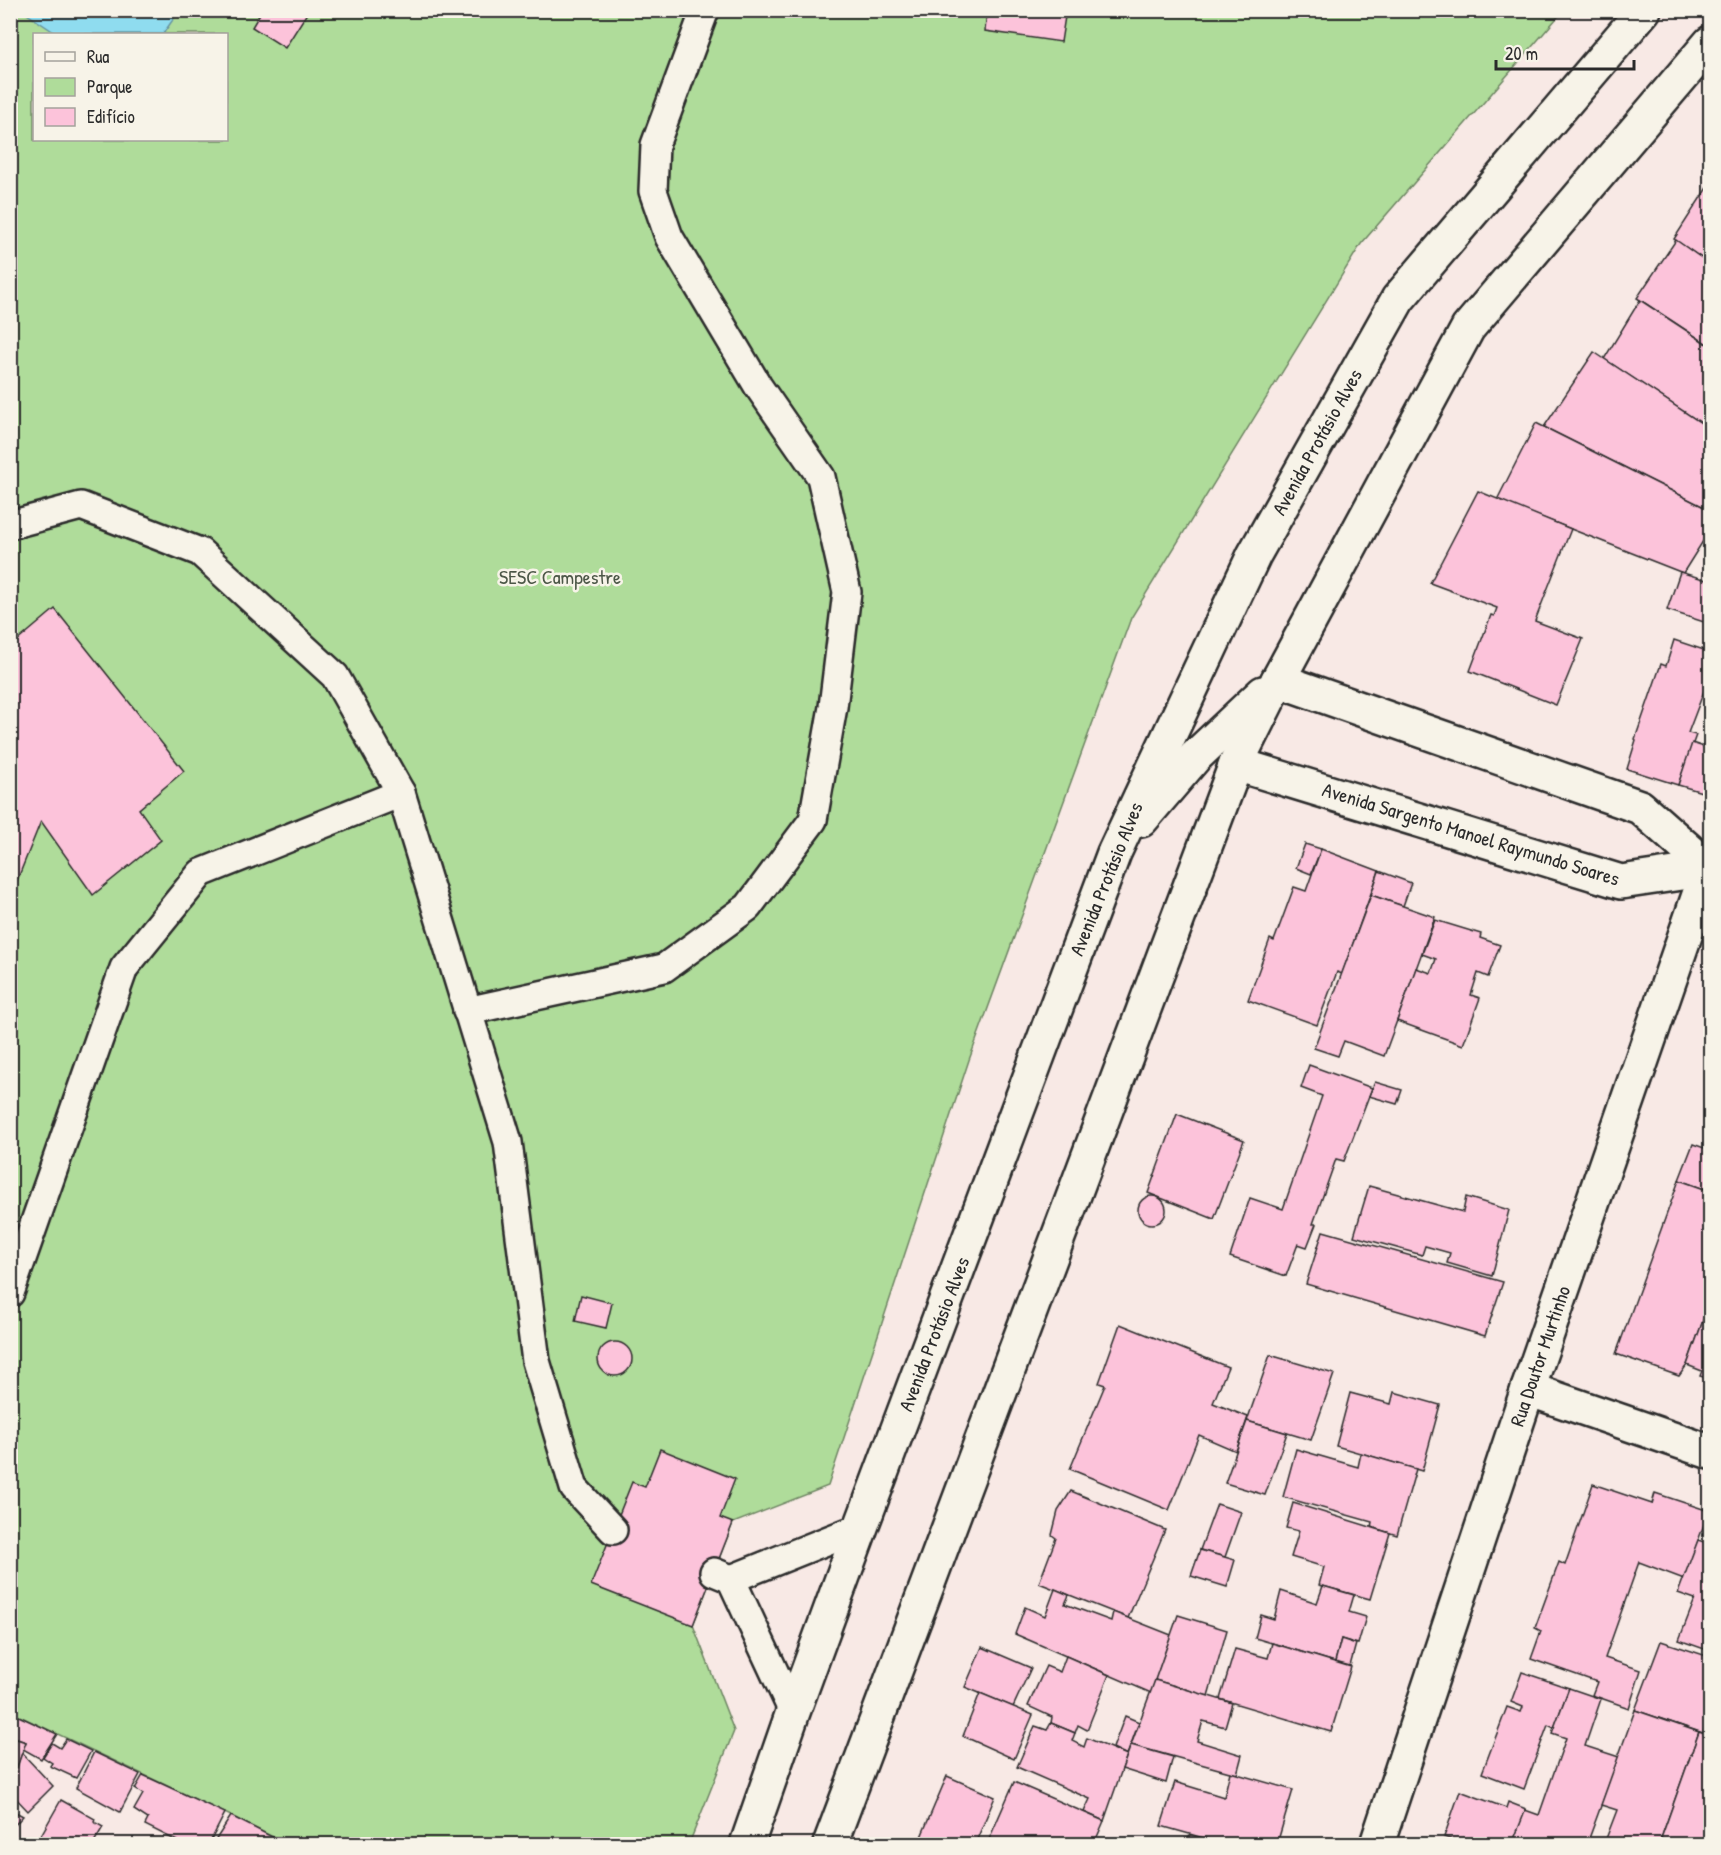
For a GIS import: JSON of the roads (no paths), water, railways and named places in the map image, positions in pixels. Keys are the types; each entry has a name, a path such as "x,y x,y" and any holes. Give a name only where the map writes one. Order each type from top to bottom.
{"main road":[{"name":"Avenida Protásio Alves","path":"747,1845 861,1527 1114,852 1254,555 1398,299 1644,10"},
{"path":"830,1845 1236,764 1278,680 1468,328 1710,43"},
{"path":"1114,852 1195,757 1278,680"},
{"path":"1278,680 1640,807 1709,869"},
{"name":"Avenida Sargento Manoel Raymundo Soares","path":"1236,764 1621,882 1709,869"},
{"name":"Rua Doutor Murtinho","path":"1377,1845 1528,1389 1709,869"},
{"path":"1528,1389 1710,1452"}],"lane":[{"path":"467,1011 663,968 748,907 813,820 834,707 847,592 821,477 758,386 669,237 653,191 655,145 705,10"},
{"path":"10,525 81,506 200,552 335,675 401,793 508,1142 536,1361 574,1488 612,1530"},
{"path":"10,1293 124,968 201,873 401,793"},
{"path":"793,1712 722,1576 861,1527"}],"water":[{"path":"25,10 179,10 164,33 56,33 24,12"}],"park label":[{"name":"SESC Campestre","path":"560,577"}]}
